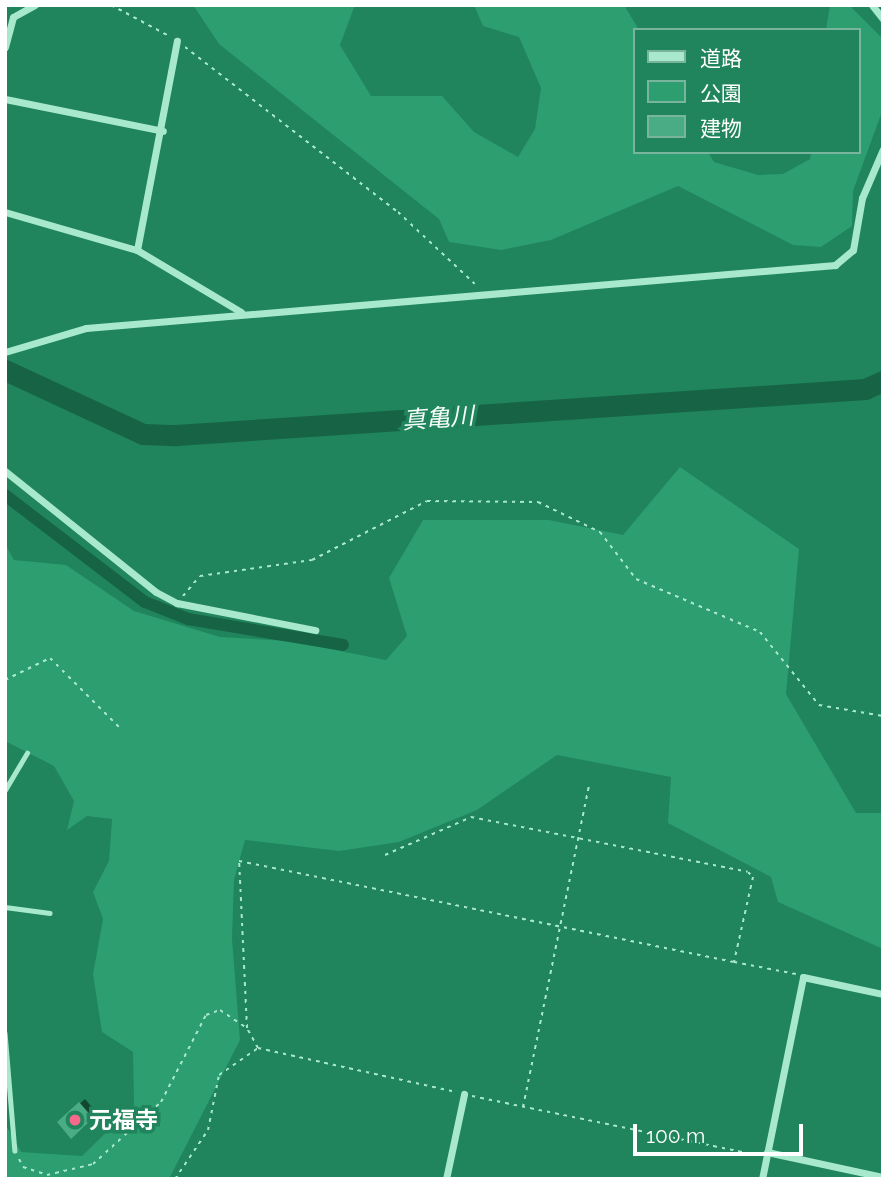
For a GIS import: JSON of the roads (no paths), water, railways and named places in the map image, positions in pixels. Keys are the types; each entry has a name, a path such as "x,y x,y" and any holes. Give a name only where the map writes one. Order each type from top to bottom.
{"street":[{"path":"5,47 13,17 35,5"},
{"path":"872,5 883,19"},
{"path":"137,250 163,131 177,41"},
{"path":"5,99 163,131"},
{"path":"5,352 86,328 242,312 835,265 853,250 862,198 882,151"},
{"path":"5,212 137,250 242,312"},
{"path":"5,471 123,569 177,603 315,630"},
{"path":"762,1179 803,977 883,994"},
{"path":"446,1179 464,1094"},
{"path":"767,1155 883,1177"}],"lane":[{"path":"5,790 27,753"},
{"path":"5,907 50,913"},
{"path":"5,1033 15,1151"}],"waterway":[{"name":"真亀川","path":"5,370 143,434 176,435 865,389 883,381"},
{"path":"5,495 145,602 188,619 343,645"}],"place":[{"name":"元福寺","path":"75,1120"}]}
